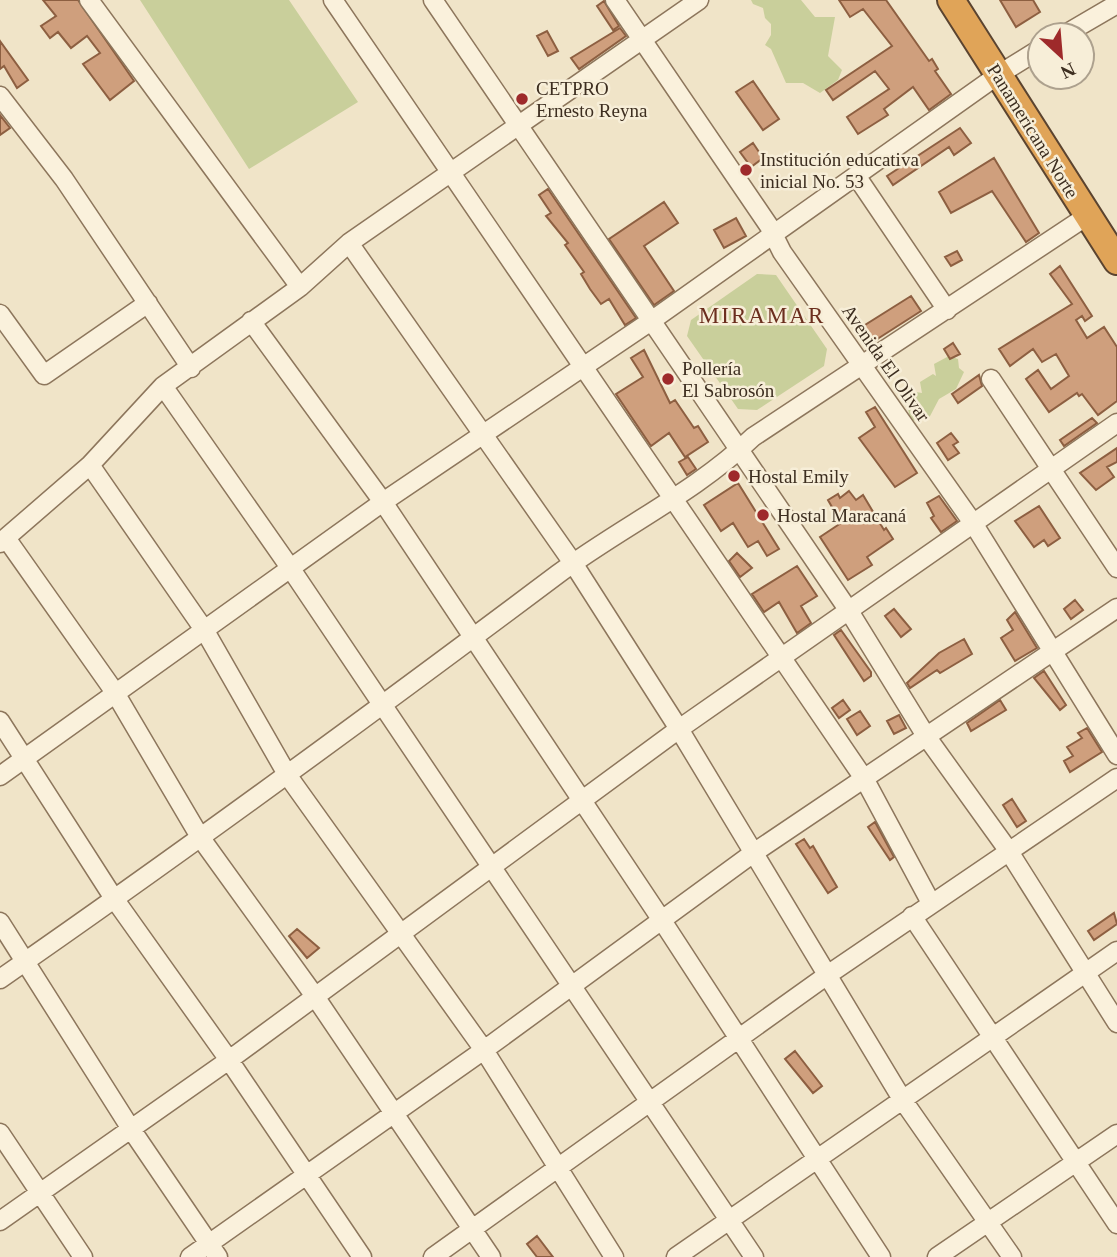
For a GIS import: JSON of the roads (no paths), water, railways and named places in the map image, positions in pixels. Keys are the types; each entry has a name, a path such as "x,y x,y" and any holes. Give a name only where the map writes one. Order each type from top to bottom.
{"highway":[{"name":"Panamericana Norte","path":"951,0 1117,261"}],"street":[{"path":"89,0 300,287"},
{"path":"333,0 584,366 780,659 866,780 931,903"},
{"path":"433,0 849,611 926,736 1008,850 1117,1023"},
{"name":"Avenida El Olivar","path":"615,0 782,252 973,523 1117,755"},
{"path":"491,1257 314,995 200,837 114,691 3,540 90,465 163,386 300,287 349,243 449,171 699,0"},
{"path":"1088,21 1117,4"},
{"path":"0,776 114,691 205,631 383,502 651,321 1026,58"},
{"path":"0,96 64,179 191,368"},
{"path":"857,177 947,310"},
{"path":"0,979 288,776 573,562 672,497 738,451 753,437 1087,216"},
{"path":"349,243 573,562 679,729 902,1099 1012,1257"},
{"path":"0,314 44,375 148,303"},
{"path":"251,321 383,502 662,919 881,1257"},
{"path":"991,379 1117,568"},
{"path":"163,386 291,569 491,870 754,1257"},
{"path":"0,1221 229,1060 314,995 491,870 679,729 1117,423"},
{"path":"90,465 205,631 288,776 484,1050 555,1168 614,1257"},
{"path":"190,1257 213,1250 306,1174 484,1050 752,854 866,780 926,736 1117,608"},
{"path":"0,721 113,897 229,1060 362,1257"},
{"path":"433,1257 826,976 1117,778"},
{"path":"912,916 1117,1224"},
{"path":"0,922 131,1129 213,1250"},
{"path":"676,1257 1117,951"},
{"path":"0,1133 83,1257"},
{"path":"937,1257 1117,1134"}],"place":[{"name":"CETPRO Ernesto Reyna","path":"522,99"},
{"name":"Institución educativa inicial No. 53","path":"746,170"},
{"name":"Pollería El Sabrosón","path":"668,379"},
{"name":"Hostal Emily","path":"734,476"},
{"name":"Hostal Maracaná","path":"763,515"}],"district":[{"name":"MIRAMAR","path":"762,315"}]}
